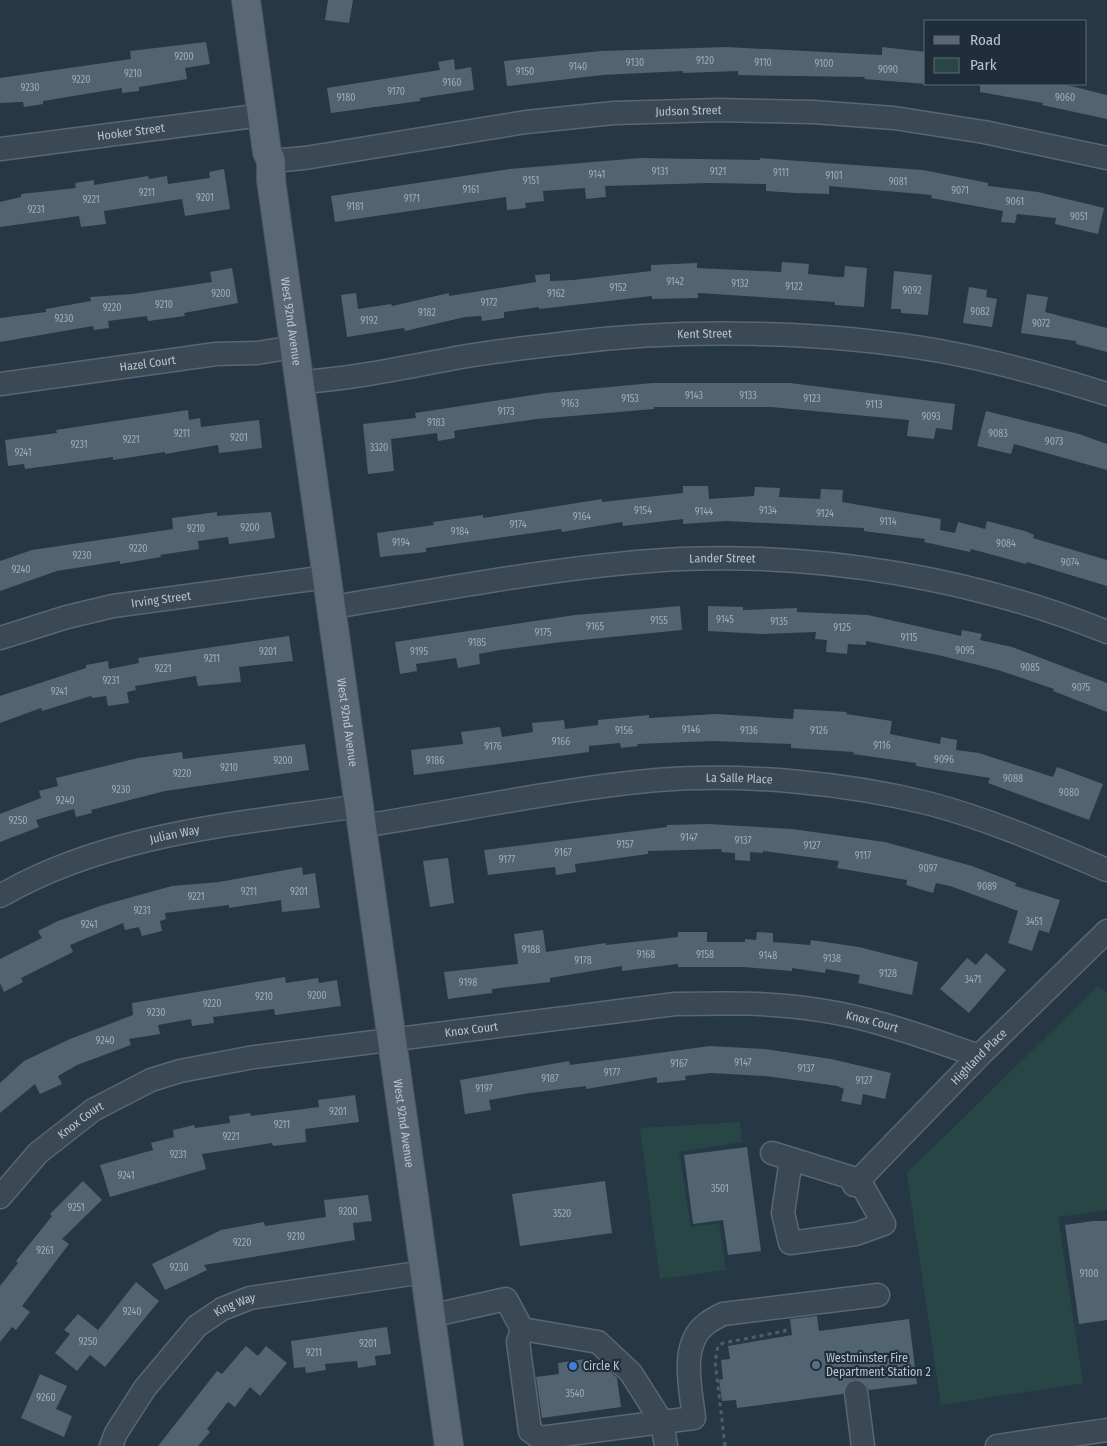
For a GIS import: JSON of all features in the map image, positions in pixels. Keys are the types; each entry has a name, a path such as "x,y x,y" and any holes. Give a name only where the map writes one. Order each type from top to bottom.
{"main road":[{"name":"West 92nd Avenue","path":"246,0 267,152 271,161 271,180 294,347 360,816 394,1040 396,1075 449,1446"}],"street":[{"name":"Judson Street","path":"271,161 305,158 526,122 614,114 718,110 813,112 894,118 984,132 1107,158"},
{"name":"Hooker Street","path":"0,149 262,115"},
{"name":"Kent Street","path":"299,382 335,380 464,357 628,336 725,334 853,340 939,351 1034,372 1107,394"},
{"name":"Hazel Court","path":"0,384 216,354 257,353 294,347"},
{"name":"Lander Street","path":"332,607 564,570 681,559 759,558 837,565 941,582 1014,599 1107,632"},
{"name":"Irving Street","path":"0,638 67,617 113,606 327,577"},
{"name":"La Salle Place","path":"360,816 659,780 759,780 848,788 932,804 964,814 1107,870"},
{"name":"Julian Way","path":"0,896 43,873 120,846 208,828 360,816"},
{"name":"Highland Place","path":"856,1183 979,1056 1107,931"},
{"name":"Knox Court","path":"0,1197 38,1153 52,1140 93,1110 151,1080 190,1069 254,1057 674,1004 721,1003 819,1010 917,1034 979,1056"},
{"path":"781,1156 856,1183 884,1224 856,1234 790,1243 783,1214 781,1156"},
{"name":"King Way","path":"111,1446 116,1433 145,1388 197,1326 222,1309 250,1298 424,1272"},
{"path":"430,1316 506,1298 522,1329 518,1342 530,1431 540,1438 694,1418 688,1365 693,1340 705,1324 723,1314 878,1295"},
{"path":"522,1329 598,1342 631,1374 662,1422 666,1446"},
{"path":"856,1392 863,1446"},
{"path":"997,1446 1107,1430"}],"path":[{"path":"725,1446 714,1361 718,1346 722,1343 785,1331 784,1322"}],"green space":[{"path":"1097,987 1107,992 1107,1210 1058,1217 1083,1383 941,1405 907,1173"},
{"path":"740,1122 742,1142 679,1152 691,1227 719,1223 726,1270 660,1279 640,1128"}],"building":[{"path":"328,0 353,0 349,23 325,20"},
{"path":"206,42 210,64 185,68 187,79 139,87 139,91 122,93 122,88 43,101 43,104 24,107 23,102 0,103 0,78 131,59 130,51"},
{"path":"726,47 882,55 882,47 924,52 924,84 864,79 865,77 738,75 738,71 683,73 683,71 603,75 507,86 504,61 601,51"},
{"path":"454,59 455,70 471,67 474,90 420,98 420,101 331,113 327,88 440,70 438,62"},
{"path":"980,85 1067,85 1107,95 1107,119 1042,105 1043,103 980,92"},
{"path":"640,158 760,160 760,158 923,170 988,183 988,186 1038,192 1104,208 1098,234 1055,224 1056,218 1017,214 1015,223 1001,222 1003,211 931,198 932,195 829,186 829,194 795,193 766,191 766,184 709,183 605,186 606,197 586,199 585,188 543,191 544,201 525,203 526,208 507,210 506,197 335,222 331,196 510,169"},
{"path":"224,169 230,209 185,216 182,199 104,211 106,224 81,227 79,216 0,227 0,202 21,197 21,194 76,188 75,183 94,180 94,185 148,176 149,179 167,176 168,184 210,178 209,172"},
{"path":"782,262 809,264 808,274 837,277 844,277 845,266 867,268 864,307 835,305 835,302 698,293 698,298 652,299 652,296 539,309 539,307 504,312 504,318 482,321 481,316 465,317 405,331 404,328 347,337 341,295 356,293 358,309 391,304 392,306 449,293 449,296 536,282 535,275 550,274 550,281 573,280 651,271 651,265 697,263 697,268 781,272"},
{"path":"232,268 238,303 184,313 185,316 148,321 147,316 108,321 109,328 94,330 93,326 0,342 0,318 46,312 46,309 91,301 90,297 132,294 212,282 210,272"},
{"path":"894,271 932,275 928,315 901,313 901,309 891,309"},
{"path":"969,287 987,290 986,297 997,299 992,327 963,323"},
{"path":"1027,294 1048,297 1045,312 1107,328 1107,352 1076,344 1076,341 1021,333"},
{"path":"652,383 790,383 955,404 952,430 936,428 934,439 907,436 909,420 771,407 654,407 654,409 537,419 458,430 454,431 455,438 438,441 437,433 391,439 394,471 368,474 363,424 416,418 415,413 546,393"},
{"path":"188,410 189,420 200,418 201,427 259,420 262,448 219,453 218,445 165,454 165,452 113,460 113,457 25,469 24,464 8,466 5,440 57,433 56,430"},
{"path":"986,411 1079,434 1107,444 1107,470 1014,444 1011,454 977,446"},
{"path":"683,486 708,486 709,499 754,496 755,487 780,488 779,497 820,499 821,489 843,490 842,502 941,519 940,530 955,533 958,522 985,529 987,521 1025,531 1034,535 1033,538 1107,560 1107,586 1027,562 1026,564 971,549 970,552 924,542 925,539 864,531 864,528 726,521 683,524 683,519 623,526 622,522 562,532 561,529 426,548 426,552 380,557 377,533 434,525 433,522 483,515 483,518 602,499 602,502 683,493"},
{"path":"217,512 217,516 271,512 275,538 229,544 228,537 198,541 199,549 120,564 120,561 57,571 0,591 0,561 32,550 173,529 172,518"},
{"path":"680,606 682,630 500,650 479,654 480,664 458,668 456,658 416,664 417,671 400,674 395,642 575,615"},
{"path":"708,606 743,607 743,610 797,608 797,612 868,615 961,636 962,630 982,634 980,640 1012,647 1107,683 1107,712 1053,691 1054,689 998,670 938,655 866,641 866,645 848,644 847,654 826,652 827,640 815,639 816,632 761,634 708,631"},
{"path":"289,636 293,661 239,667 241,682 198,686 196,676 135,686 136,690 127,692 129,703 108,706 106,696 92,698 91,696 42,711 41,708 0,723 0,696 86,668 86,665 108,661 109,669 139,663 138,658"},
{"path":"794,709 847,712 846,714 892,721 890,734 940,744 941,737 957,740 956,750 979,753 1053,777 1057,767 1103,784 1089,820 988,783 990,778 916,766 916,763 853,754 854,752 791,748 791,744 713,741 637,744 638,746 621,748 620,743 589,746 589,752 414,775 411,750 463,744 461,732 500,727 502,737 533,732 532,723 564,720 565,729 598,725 598,720 649,715 649,718 716,714 793,719"},
{"path":"305,744 309,770 165,791 91,810 92,813 76,817 74,809 36,820 39,827 0,842 0,814 41,798 39,791 58,786 56,778 138,758 182,752 183,759"},
{"path":"708,824 792,829 885,842 972,866 1016,883 1015,886 1060,900 1049,933 1039,930 1032,951 1008,943 1018,911 950,886 936,883 933,893 906,885 907,880 837,868 839,861 763,851 763,853 750,852 750,861 735,860 735,853 721,852 722,849 648,851 648,854 575,864 576,872 556,875 555,867 488,875 484,850 667,827 667,825"},
{"path":"448,858 454,903 430,907 423,861"},
{"path":"302,867 303,875 315,873 320,908 282,912 281,900 229,908 229,905 165,913 166,919 160,921 162,931 142,936 139,927 125,930 123,923 70,945 73,952 21,978 23,982 4,992 0,983 0,959 42,938 38,931 58,921 103,905 172,886 219,882"},
{"path":"543,930 546,952 606,943 606,945 678,937 678,932 707,932 707,942 745,942 745,939 756,940 757,932 773,933 773,942 810,945 811,940 859,947 918,962 912,995 858,983 860,975 826,969 825,973 792,968 792,971 744,967 678,967 678,964 622,971 622,966 550,978 550,982 492,989 492,993 448,999 444,972 518,964 514,934"},
{"path":"986,953 1006,970 969,1013 940,989 967,958 976,965"},
{"path":"285,977 286,983 318,978 319,983 337,980 341,1006 275,1015 274,1009 213,1017 214,1023 192,1026 191,1019 158,1025 160,1034 129,1039 131,1045 77,1065 58,1076 62,1084 40,1094 35,1084 0,1113 0,1083 24,1061 70,1039 133,1015 132,1003"},
{"path":"710,1046 765,1049 831,1059 891,1073 885,1099 863,1094 861,1105 841,1101 844,1089 837,1086 766,1076 711,1073 685,1076 686,1080 657,1083 657,1077 586,1089 586,1086 530,1093 489,1100 491,1110 465,1114 460,1080 569,1061 570,1065"},
{"path":"355,1095 359,1122 305,1129 306,1142 273,1146 272,1143 202,1154 206,1169 110,1197 100,1165 153,1150 151,1143 174,1137 173,1130 194,1125 195,1128 230,1123 229,1116 250,1113 251,1116 319,1107 318,1100"},
{"path":"747,1147 761,1251 728,1255 723,1220 693,1224 684,1155"},
{"path":"83,1181 102,1200 62,1239 69,1244 22,1306 30,1312 16,1330 12,1327 0,1342 0,1286 18,1263 16,1261 52,1216 50,1214"},
{"path":"605,1181 612,1233 520,1246 512,1194"},
{"path":"368,1195 372,1221 353,1223 355,1240 204,1265 207,1270 165,1290 152,1264 221,1230 264,1222 265,1226 326,1217 324,1200"},
{"path":"1107,1221 1107,1320 1079,1324 1065,1225"},
{"path":"136,1282 159,1301 105,1367 90,1355 77,1371 55,1353 70,1334 64,1330 78,1314 98,1330"},
{"path":"817,1316 819,1331 909,1319 917,1384 869,1390 866,1384 855,1379 848,1382 843,1394 737,1408 736,1400 722,1401 719,1380 723,1379 721,1360 730,1359 728,1346 792,1335 790,1319"},
{"path":"387,1327 391,1354 375,1356 376,1365 358,1368 357,1361 325,1364 326,1370 306,1373 305,1367 294,1368 291,1341"},
{"path":"246,1346 258,1356 266,1346 287,1363 260,1396 250,1387 235,1407 228,1402 207,1429 210,1432 198,1446 158,1446 217,1371 222,1374"},
{"name":"Circle K","path":"586,1359 588,1370 606,1367 617,1378 621,1407 542,1418 536,1377 559,1374 558,1363"},
{"path":"40,1374 67,1386 56,1409 72,1416 64,1437 21,1418"}],"place":[{"name":"Westminster Fire Department Station 2","path":"816,1365"},
{"name":"Circle K","path":"573,1366"}]}
